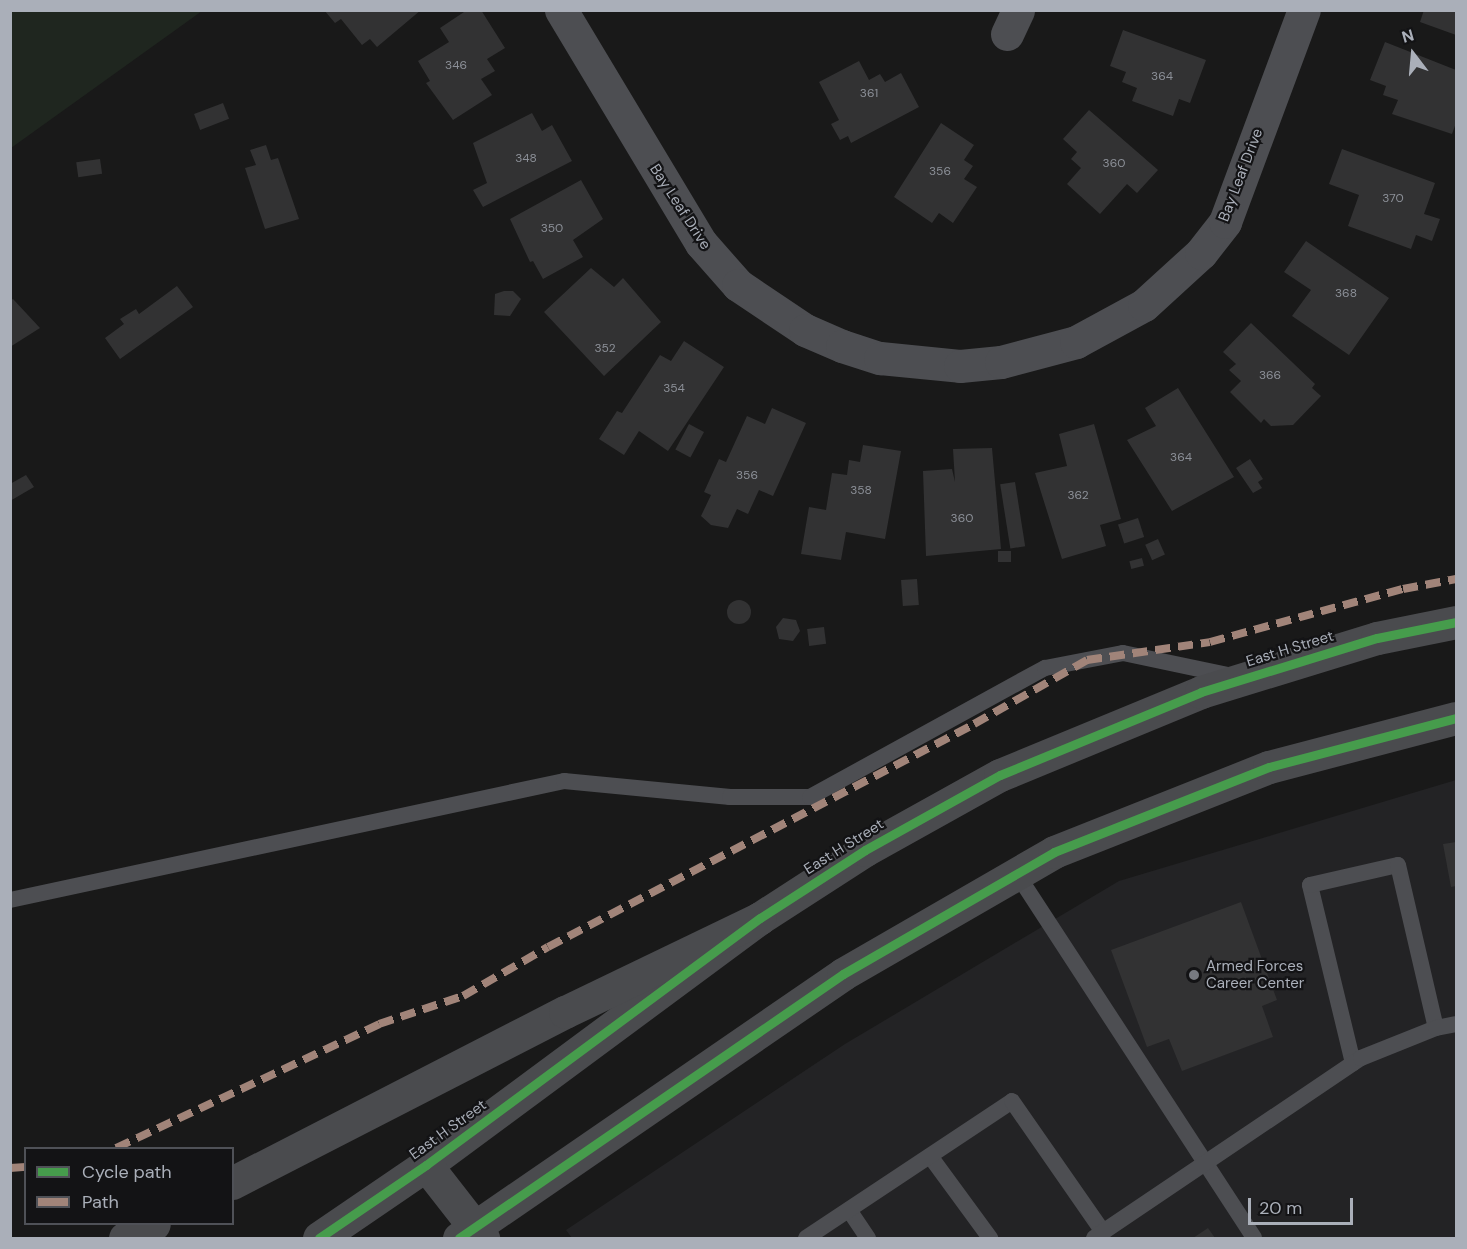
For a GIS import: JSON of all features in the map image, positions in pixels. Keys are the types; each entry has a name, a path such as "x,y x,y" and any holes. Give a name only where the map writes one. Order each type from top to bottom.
{"main road":[{"name":"East H Street","path":"320,1239 426,1165 760,918 865,850 1000,775 1201,692 1377,638 1456,622"},
{"path":"426,1165 472,1234 843,974 1054,852 1269,767 1456,718"},
{"path":"234,1182 565,1012 760,918"},
{"path":"125,1239 152,1225"}],"street":[{"name":"Bay Leaf Drive","path":"561,10 701,243 738,285 805,330 842,346 880,358 960,366 1001,362 1076,342 1143,305 1201,253 1225,222 1304,10"}],"lane":[{"path":"10,900 564,781 730,797 810,797 1045,668 1123,653 1244,679"},
{"path":"1353,1063 1310,885 1398,865 1436,1028"},
{"path":"1017,874 1055,927 1201,1163 1254,1239"},
{"path":"806,1239 1012,1101 1098,1235 1201,1163 1353,1063 1436,1028 1456,1024"},
{"path":"930,1156 990,1239"},
{"path":"849,1210 868,1239"}],"shaded area":[{"path":"11,10 202,10 202,11 11,148"},
{"path":"1456,780 1456,1238 572,1238 566,1230 845,1044 1119,881"}],"building":[{"path":"324,10 421,10 377,47 370,39 362,45 341,19 335,23"},
{"path":"467,10 481,10 505,48 487,59 495,71 481,79 492,95 453,120 426,83 430,81 418,61 449,42 440,28"},
{"path":"1424,10 1456,10 1456,35 1420,22"},
{"path":"1123,30 1206,60 1190,103 1179,99 1173,116 1132,101 1137,88 1122,82 1126,72 1110,66"},
{"path":"1385,42 1456,70 1456,123 1452,134 1392,114 1398,100 1383,95 1386,86 1370,80"},
{"path":"859,61 869,80 880,74 885,82 901,73 919,107 851,143 848,136 840,140 831,124 839,120 819,82"},
{"path":"223,103 229,119 200,130 194,114"},
{"path":"1089,110 1158,170 1137,193 1127,184 1100,214 1067,184 1081,168 1071,159 1077,152 1063,139"},
{"path":"532,113 542,131 552,125 572,161 483,207 473,190 487,183 473,143"},
{"path":"941,123 974,145 964,160 973,166 964,179 977,187 953,223 939,213 932,223 894,197"},
{"path":"266,145 271,160 278,158 299,219 265,229 245,168 256,165 250,150"},
{"path":"1342,149 1435,183 1424,214 1440,219 1432,241 1416,235 1411,249 1348,226 1359,195 1329,184"},
{"path":"100,159 102,174 78,177 76,162"},
{"path":"581,180 603,219 573,240 583,257 543,279 533,261 530,262 510,219"},
{"path":"1306,241 1389,298 1349,355 1292,316 1311,290 1284,272"},
{"path":"591,268 614,287 623,278 661,322 604,376 544,312"},
{"path":"177,286 193,307 120,359 105,338 124,324 120,319 136,309 139,314"},
{"path":"513,291 521,299 510,316 494,315 495,294"},
{"path":"13,299 40,328 10,347 10,301"},
{"path":"1251,323 1315,384 1312,388 1321,396 1293,425 1271,426 1264,419 1261,423 1230,392 1241,381 1229,370 1236,364 1223,352"},
{"path":"684,341 724,367 668,451 639,431 624,455 599,439 617,411 622,413 660,355 671,361"},
{"path":"1178,388 1234,477 1172,511 1127,440 1156,426 1145,408"},
{"path":"772,408 806,423 773,496 759,490 748,514 737,509 728,528 711,525 701,516 711,495 704,492 719,459 726,462 747,416 765,424"},
{"path":"689,424 704,432 690,458 675,450"},
{"path":"1094,424 1121,519 1100,525 1106,546 1062,559 1035,473 1067,466 1059,434"},
{"path":"863,445 901,451 885,539 846,532 841,560 801,554 809,507 826,510 832,473 847,475 849,460 860,462"},
{"path":"992,448 1001,549 926,556 923,471 952,469 955,482 953,449"},
{"path":"1250,459 1263,479 1258,482 1262,488 1253,493 1236,468"},
{"path":"26,475 34,487 10,501 10,484"},
{"path":"1015,482 1025,546 1010,549 1000,484"},
{"path":"1138,518 1144,537 1124,544 1118,524"},
{"path":"1158,539 1165,555 1152,560 1145,545"},
{"path":"998,551 1011,551 1011,562 998,562"},
{"path":"1142,558 1144,566 1131,569 1129,561"},
{"path":"917,579 919,605 903,606 901,580"},
{"path":"739,600 744,601 750,607 750,617 744,623 739,624 734,623 728,617 727,612 728,607 734,601"},
{"path":"783,618 796,620 800,631 793,641 779,639 776,627"},
{"path":"824,627 826,644 809,646 807,629"},
{"path":"1456,842 1456,886 1451,887 1443,844"},
{"name":"Armed Forces Career Center","path":"1241,902 1277,1000 1262,1006 1273,1037 1182,1071 1169,1039 1147,1047 1111,950"},
{"path":"1208,1228 1215,1238 1193,1238"}],"marked path":[{"path":"118,1147 379,1024 463,996 548,947 974,724 1087,660 1210,642 1403,589 1456,579"},
{"path":"10,1168 24,1167"}],"cycle path":[{"path":"319,1238 426,1165 760,918 865,850 1000,775 1201,692 1377,638 1456,622"},
{"path":"459,1238 843,974 1054,852 1269,767 1456,718"}],"place":[{"name":"Armed Forces Career Center","path":"1194,975"}]}
